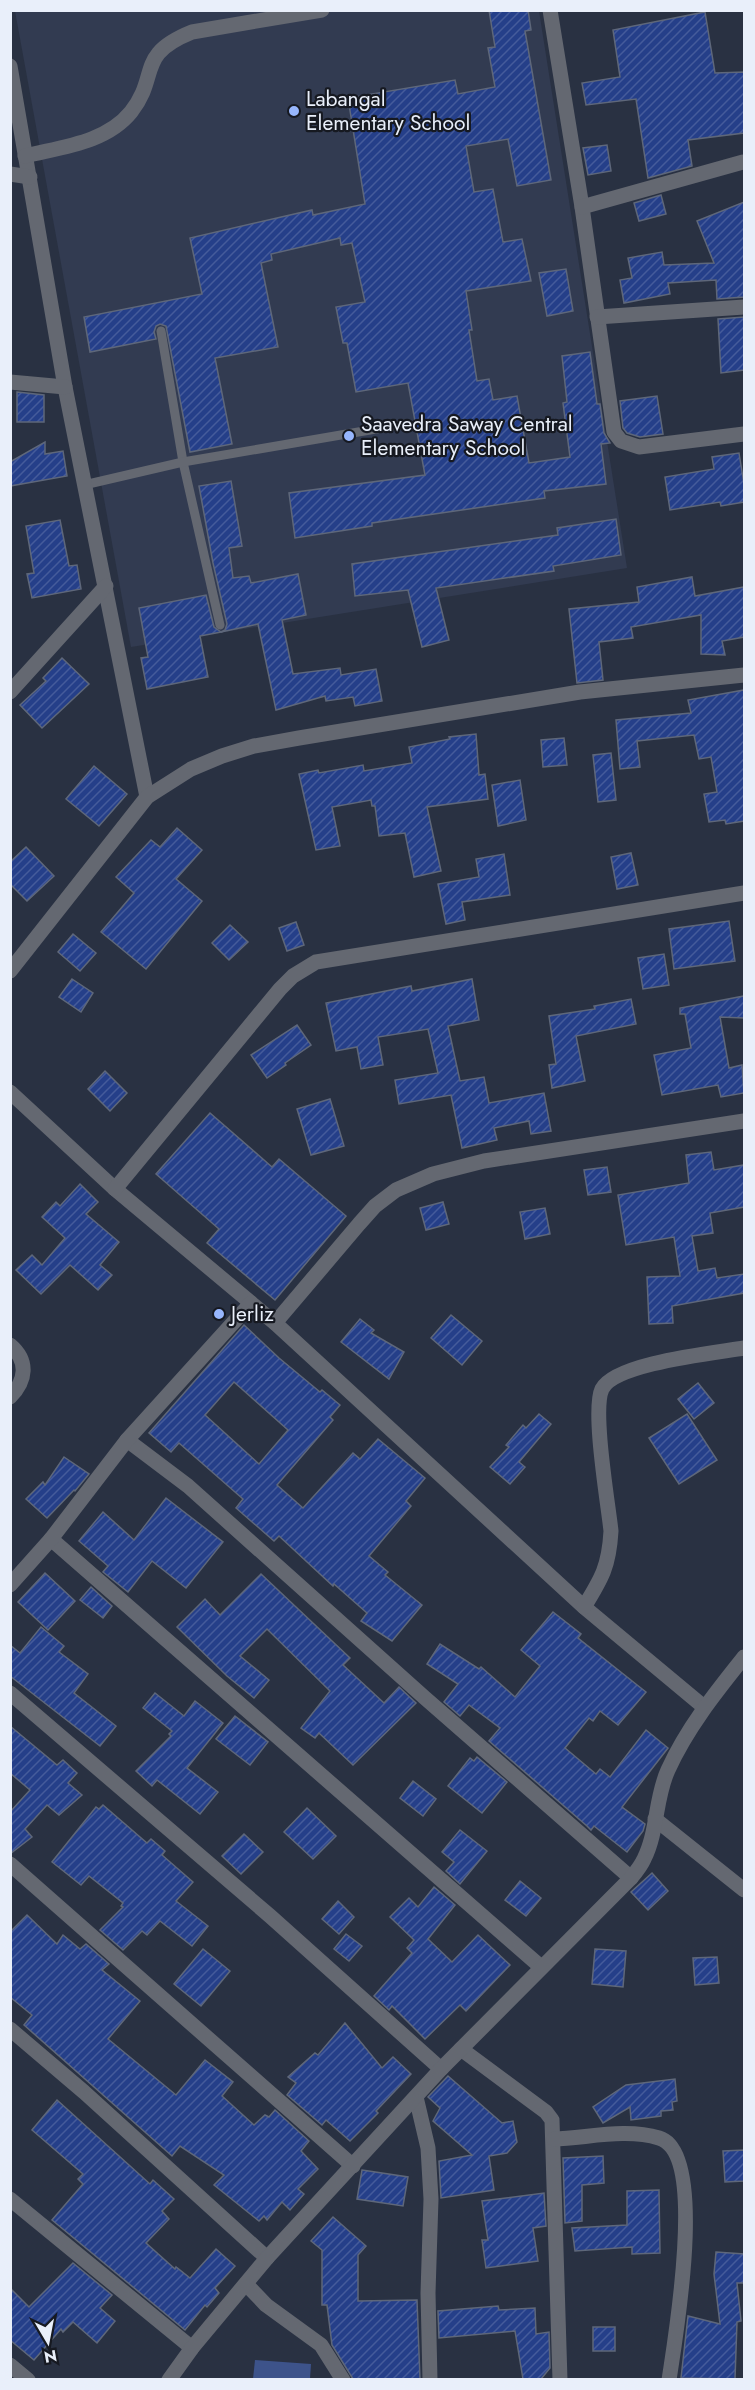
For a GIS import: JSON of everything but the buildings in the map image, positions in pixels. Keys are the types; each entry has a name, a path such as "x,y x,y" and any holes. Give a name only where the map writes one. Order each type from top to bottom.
{"street":[{"path":"25,156 81,142 102,135 117,126 130,114 139,101 151,63 159,51 182,36 192,32 322,10"},
{"path":"550,10 582,207 614,432 621,441 639,447 744,434"},
{"path":"10,66 65,387 147,797"},
{"path":"582,207 743,162"},
{"path":"10,174 30,177"},
{"path":"597,317 744,307"},
{"path":"10,382 65,387"},
{"path":"12,687 106,586"},
{"path":"10,970 147,797 191,769 254,746 580,692 744,675"},
{"path":"115,1189 280,988 293,976 316,962 744,893"},
{"path":"10,1092 115,1189 275,1323 584,1607 704,1707"},
{"path":"275,1323 375,1206 396,1190 414,1181 484,1161 744,1121"},
{"path":"10,1585 51,1539 127,1440 251,1303"},
{"path":"10,1345 15,1350 24,1370 19,1388 10,1397"},
{"path":"584,1607 608,1564 610,1549 611,1531 598,1414 602,1389 610,1379 634,1368 744,1348"},
{"path":"127,1440 188,1486 425,1698 632,1878"},
{"path":"51,1539 541,1967"},
{"path":"169,2379 267,2258 441,2068 632,1878 644,1859 660,1791 668,1771 704,1707 744,1657"},
{"path":"10,1693 270,1916 441,2068"},
{"path":"655,1819 744,1890"},
{"path":"10,1864 352,2166"},
{"path":"10,2029 84,2092 267,2258"},
{"path":"461,2049 546,2112 552,2120 560,2379"},
{"path":"416,2097 428,2148 431,2199 428,2294 430,2379"},
{"path":"554,2139 634,2135 659,2138 669,2143 676,2152 683,2193 686,2240 669,2379"},
{"path":"10,2199 192,2348"},
{"path":"246,2284 266,2305 321,2345 343,2379"},
{"path":"10,2365 28,2379"}],"lane":[{"path":"161,331 183,462 220,625"},
{"path":"84,484 183,462 405,424"}],"shaded area":[{"path":"15,11 539,11 627,568 131,647"},
{"path":"255,2360 311,2364 310,2379 253,2379"}],"place":[{"name":"Labangal Elementary School","path":"294,111"},
{"name":"Saavedra Saway Central Elementary School","path":"349,436"},
{"name":"Jerliz","path":"219,1314"}]}
